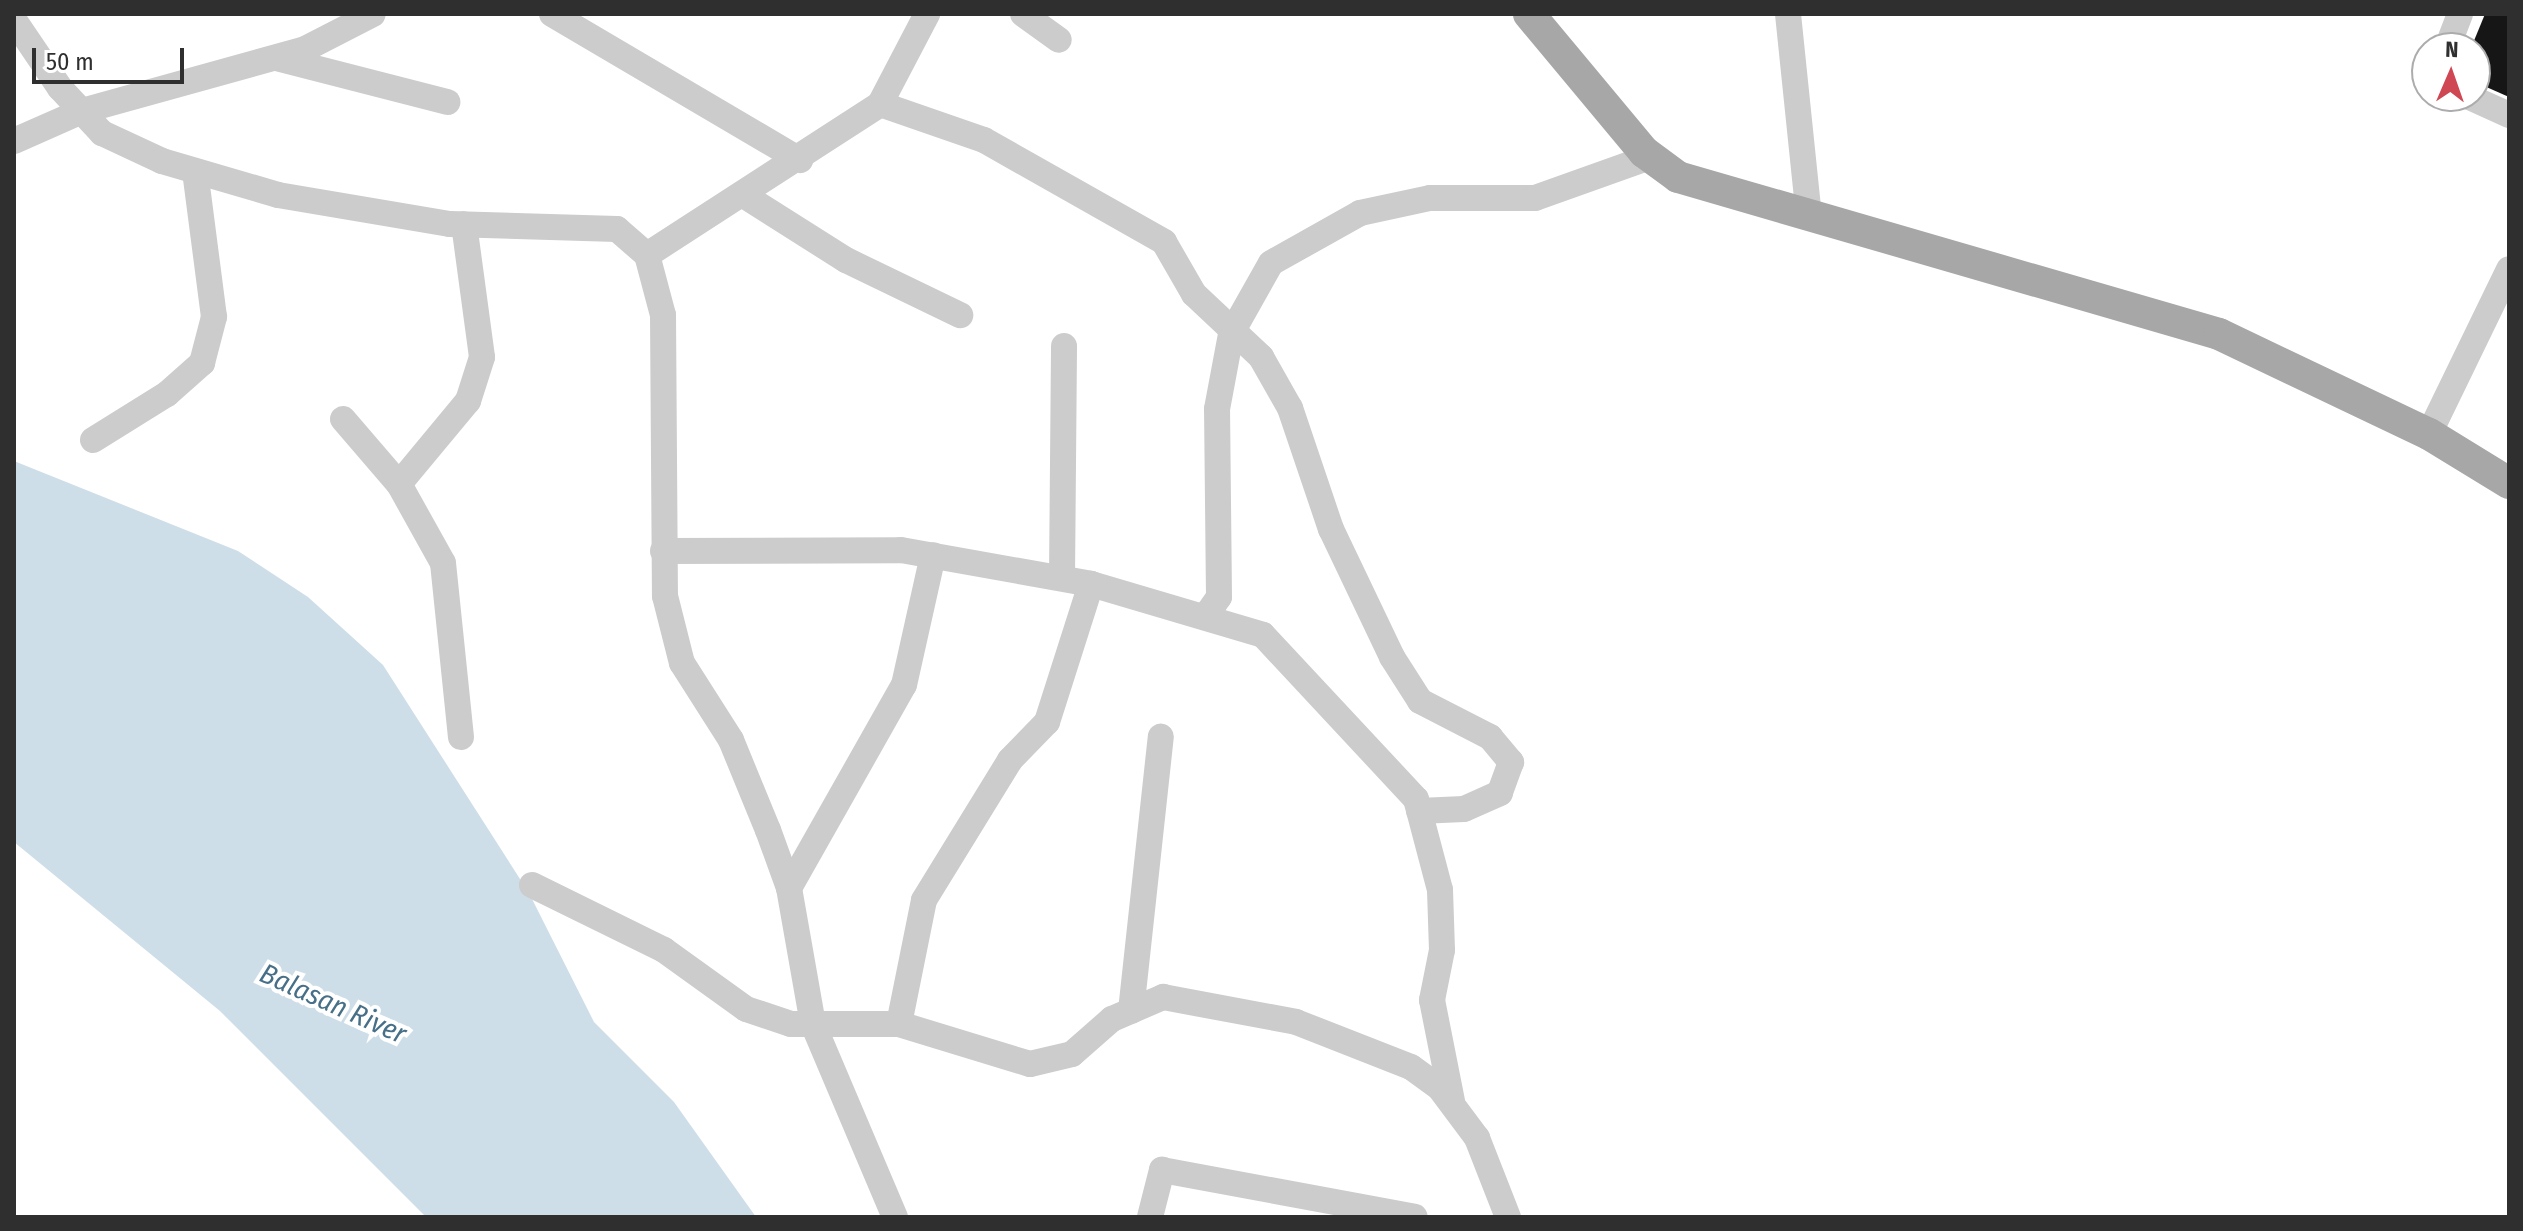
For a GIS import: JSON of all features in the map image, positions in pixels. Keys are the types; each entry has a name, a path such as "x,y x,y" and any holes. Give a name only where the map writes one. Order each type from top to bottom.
{"main road":[{"path":"1529,14 1577,78 1650,157 1678,177 2219,334 2429,434 2509,483"}],"street":[{"path":"14,141 82,111 276,58 373,14"},
{"path":"552,14 800,160"},
{"path":"647,255 745,196 880,104 927,14"},
{"path":"1023,14 1059,40"},
{"path":"1788,14 1809,217"},
{"path":"14,20 102,133 195,171 278,195 464,224 617,229 647,255 663,315 665,596 682,663 731,740 789,888 813,1024 895,1217"},
{"path":"276,58 447,102"},
{"path":"880,104 984,140 1164,242 1194,294 1231,334 1261,357 1290,408 1331,529 1406,679 1420,701 1490,737 1511,762 1500,793 1464,809 1419,811"},
{"path":"1205,617 1219,597 1217,409 1231,334 1271,263 1360,213 1430,198 1535,198 1650,157"},
{"path":"93,440 167,394 202,363 214,317 195,171"},
{"path":"745,196 846,260 960,315"},
{"path":"399,484 468,401 482,357 464,224"},
{"path":"2429,434 2509,269"},
{"path":"1062,578 1064,346"},
{"path":"343,419 399,484 443,563 461,737"},
{"path":"663,551 835,546 933,555 1091,584 1263,635 1416,799 1440,890 1442,950 1432,1000 1452,1101"},
{"path":"789,888 904,685 933,555"},
{"path":"899,1024 924,900 1010,760 1047,722 1091,584"},
{"path":"1131,1011 1161,737"},
{"path":"532,885 664,950 746,1009 791,1024 899,1024 1030,1064 1072,1054 1131,1011 1163,997 1296,1022 1411,1067 1452,1101 1477,1138 1508,1217"},
{"path":"1150,1217 1162,1170 1415,1217"}],"water":[{"name":"Balasan River","path":"14,461 238,551 308,597 383,665 529,893 594,1022 674,1102 756,1217 426,1217 220,1011 14,842"}],"building":[{"path":"2485,14 2509,14 2509,97 2491,89 2491,32 2478,32"}]}
